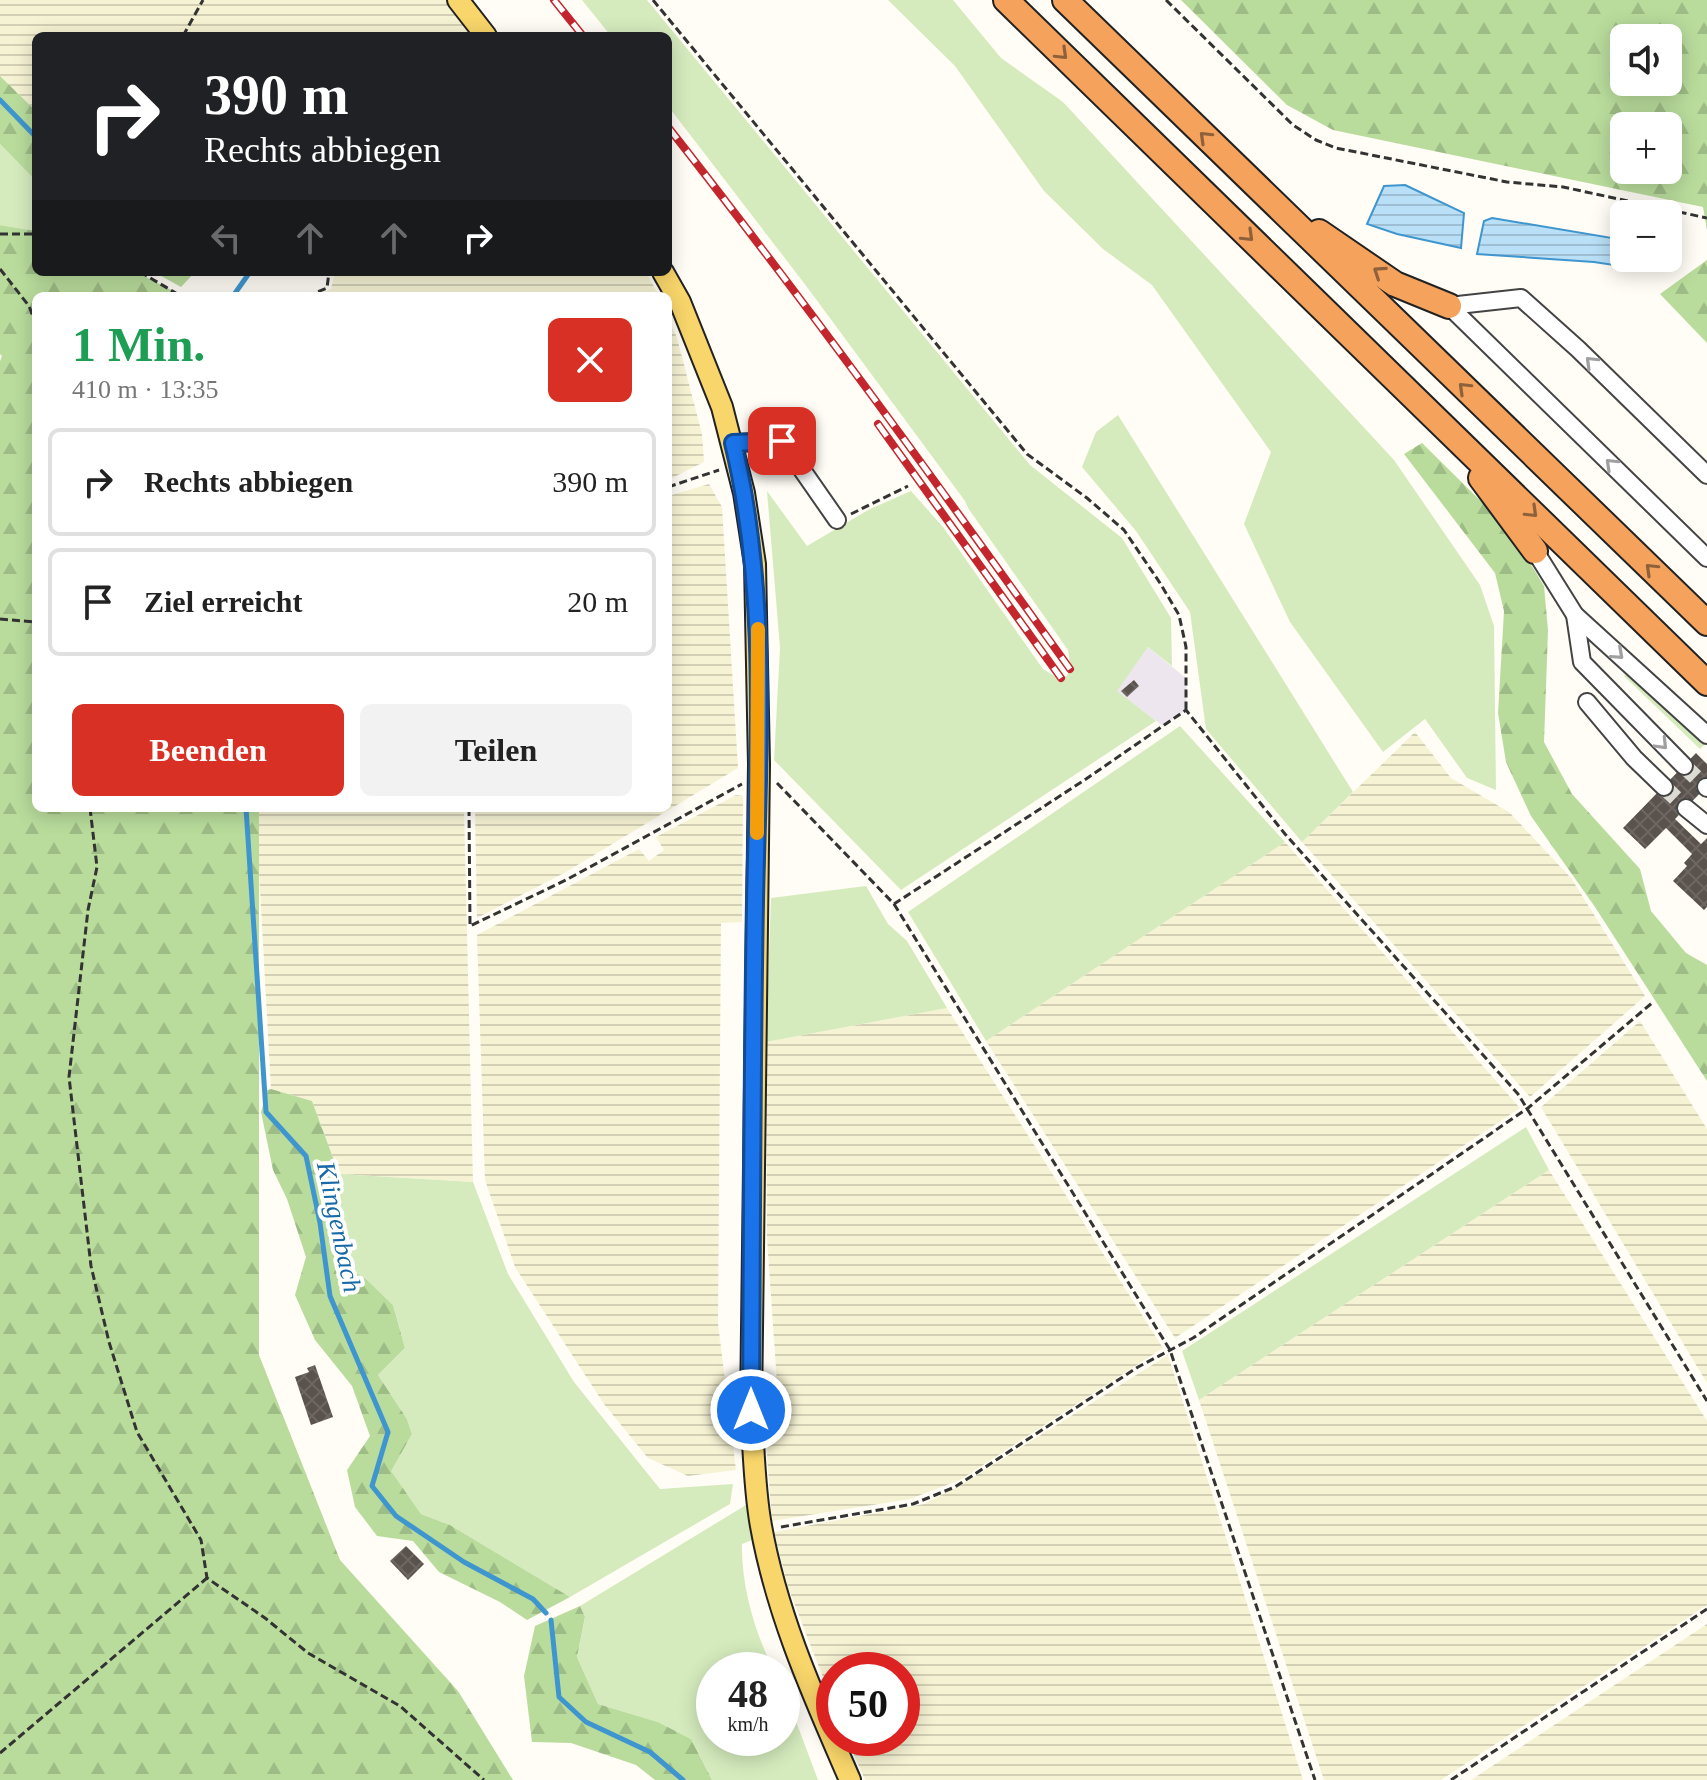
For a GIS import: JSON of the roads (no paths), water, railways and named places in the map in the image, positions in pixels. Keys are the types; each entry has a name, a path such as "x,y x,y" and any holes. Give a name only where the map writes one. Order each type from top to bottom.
{"highway":[{"path":"1006,0 1707,683"},
{"path":"1065,0 1707,623"},
{"path":"1261,192 1395,284 1449,306"},
{"path":"1436,418 1535,551"}],"main road":[{"path":"458,0 483,32"},
{"path":"665,276 704,358 733,443 755,564 759,769 751,1410 756,1489 762,1531 789,1632 850,1780"}],"lane":[{"path":"1449,306 1521,298 1707,475"},
{"path":"1449,306 1707,558"},
{"path":"733,443 782,441 837,520"},
{"path":"1535,551 1575,615 1707,735"},
{"path":"1575,615 1582,662 1684,766"},
{"path":"1587,702 1634,758 1664,787"},
{"path":"1686,808 1707,825"}],"water":[{"path":"1405,185 1464,213 1461,248 1367,224 1384,186"},
{"path":"1492,218 1610,238 1610,264 1477,254 1484,221"}],"waterway":[{"name":"Klingenbach","path":"0,100 32,133"},
{"name":"Klingenbach","path":"236,292 247,276"},
{"name":"Klingenbach","path":"246,812 266,1112 306,1156 320,1223 330,1296 388,1432 372,1486 396,1516 464,1562 533,1599 546,1613"},
{"name":"Klingenbach","path":"551,1620 559,1697 586,1722 650,1752 683,1780"}],"tunnel":[{"path":"1684,766 1706,787"},
{"path":"1664,787 1686,808"}],"railway":[{"path":"554,0 580,32"},
{"path":"672,132 872,396 1070,669"},
{"path":"878,424 1061,678"}]}
